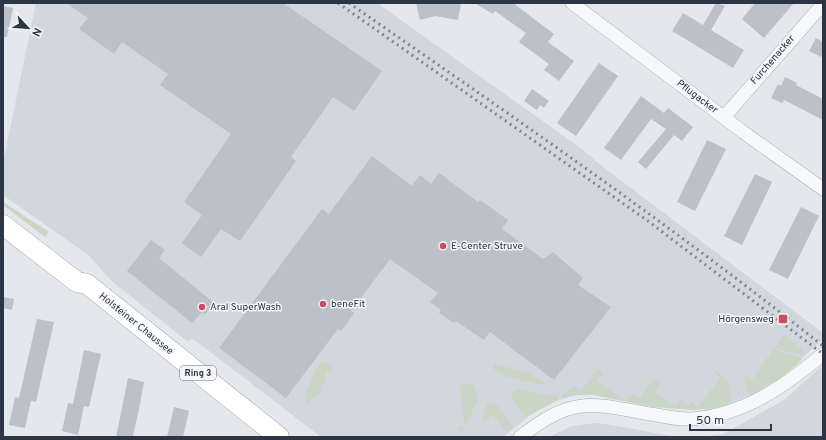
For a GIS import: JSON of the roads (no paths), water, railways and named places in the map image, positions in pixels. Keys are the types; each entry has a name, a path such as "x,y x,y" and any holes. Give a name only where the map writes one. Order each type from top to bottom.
{"main road":[{"name":"Holsteiner Chaussee","path":"3,209 84,272 87,284"},
{"name":"Holsteiner Chaussee","path":"3,225 77,282 87,284 280,437"}],"street":[{"name":"Pflugacker","path":"572,3 823,189"},
{"name":"Furchenacker","path":"724,117 823,4"},
{"path":"520,437 557,412 583,405 602,405 691,419 731,411 761,399 782,386 823,354"}],"railway":[{"path":"338,3 648,221 823,354"},
{"path":"349,3 589,170 707,257 823,346"}],"place":[{"name":"E-Center Struve","path":"443,246"},
{"name":"beneFit","path":"323,304"},
{"name":"Aral SuperWash","path":"202,307"},
{"name":"Hörgensweg","path":"783,319"}]}
